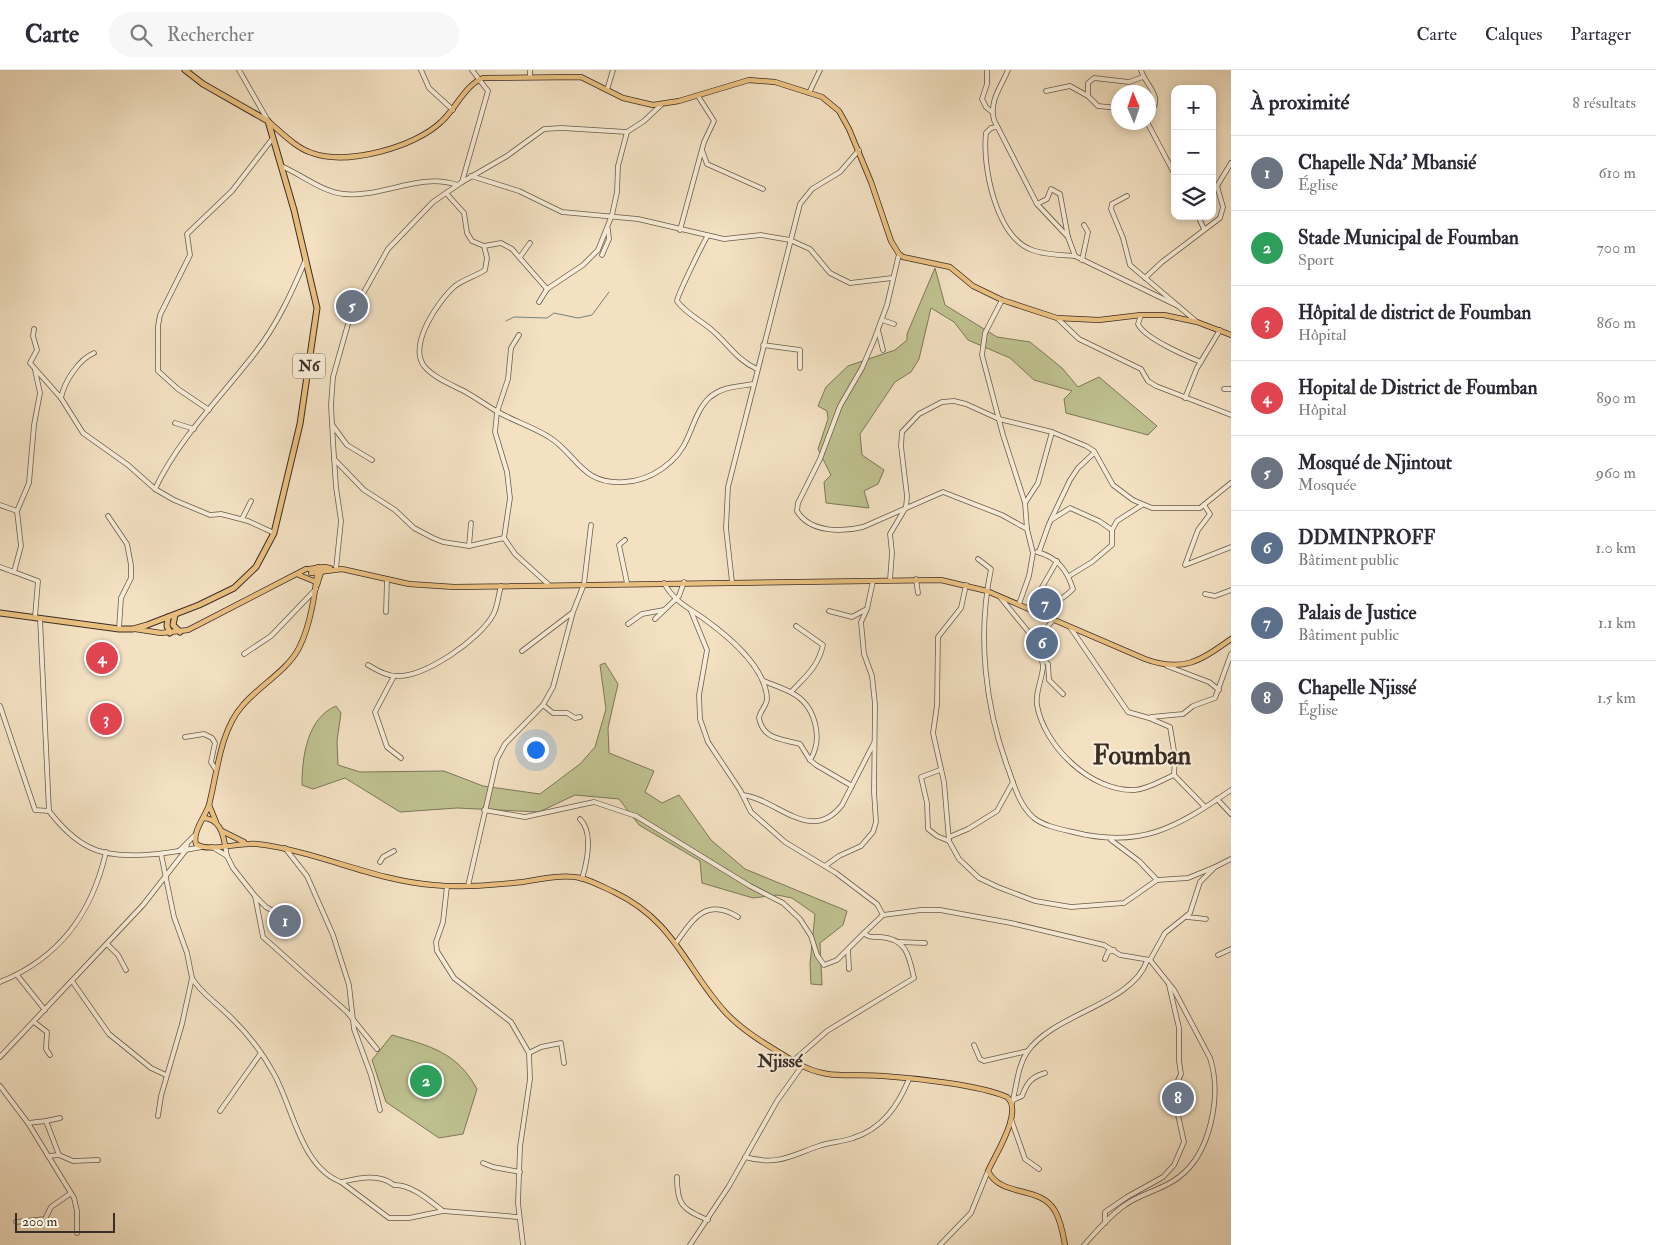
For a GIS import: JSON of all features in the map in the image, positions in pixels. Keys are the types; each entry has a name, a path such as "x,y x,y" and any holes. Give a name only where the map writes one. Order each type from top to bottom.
{"highway":[{"path":"185,70 203,84 268,121"},
{"name":"N6","path":"0,613 133,629 175,615 221,596 241,583 263,557 274,533 300,424 316,323 316,299 268,121"},
{"path":"175,615 174,625 180,632"},
{"path":"168,617 167,626 170,633"}],"main road":[{"path":"268,121 306,151 328,157 345,158 413,142 431,132 453,110 478,80 489,77 581,77 624,98 661,105 749,80 769,81 827,100 839,110 859,150 890,241 898,254 912,260 950,268 973,286 1002,300 1057,318 1099,320 1141,315 1164,315 1197,322 1231,335"},
{"path":"320,569 299,647 289,660 237,712 216,770 209,805 195,835 196,844 202,847 212,847 245,843 285,848 394,879 447,886 468,886 563,877 582,879 624,897 643,908 676,943 732,1020 802,1066 826,1076 883,1076 910,1079 995,1093 1013,1101 1011,1119 988,1171 997,1184 1047,1201 1056,1212 1065,1245"},
{"path":"317,584 332,569"},
{"path":"133,629 154,633 180,632 196,627 293,576 308,571 332,569 431,586 941,580 987,591 1166,666 1182,665 1200,660 1231,639"},
{"path":"293,576 308,571"},
{"path":"299,575 317,584"},
{"path":"209,805 222,831 225,845"},
{"path":"204,818 217,823"},
{"path":"222,831 245,843"}],"street":[{"path":"239,70 268,121"},
{"path":"421,70 429,88 453,110"},
{"path":"462,182 488,91 472,70"},
{"path":"530,70 530,77"},
{"path":"607,90 613,70"},
{"path":"809,93 820,70"},
{"path":"987,70 987,84 982,100 992,112"},
{"path":"1008,70 995,98 992,112 997,127 1037,204 1068,237"},
{"path":"1141,70 1149,85"},
{"path":"1088,96 1088,83 1094,78 1129,82 1143,77"},
{"path":"1046,91 1070,86 1088,96 1098,106 1111,107"},
{"path":"680,230 702,150 714,121 698,96"},
{"path":"332,569 341,517 334,458 331,405 333,377 347,326 356,305 388,249 423,212 446,192 507,156 544,129 562,128 627,132 644,121 661,105"},
{"path":"997,127 991,128 986,133 985,154 992,195 1005,224 1018,239 1031,250 1074,256 1178,306"},
{"path":"1151,130 1171,167"},
{"path":"539,302 547,289 591,259 598,250 612,215 617,192 618,166 627,132"},
{"path":"209,410 178,389 158,371 158,326 160,315 190,255 187,234 232,191 273,138"},
{"path":"702,150 708,164 763,189"},
{"path":"732,582 726,528 728,487 800,204 805,195 840,172 859,150"},
{"path":"1145,278 1204,229 1217,221 1222,214 1223,207 1217,186 1231,163"},
{"path":"281,166 324,188 342,194 368,193 436,180 457,185"},
{"path":"471,176 519,191 562,212 612,215 707,237 733,240 761,235 790,240 810,249 830,273 846,282 856,283 892,278"},
{"path":"1037,204 1047,199 1051,189 1060,194 1068,237 1074,256"},
{"path":"446,192 464,213 468,237 484,246 501,243 512,249 547,289"},
{"path":"1127,196 1112,204 1111,209 1123,238 1129,263 1197,322"},
{"path":"1200,220 1204,229"},
{"path":"1082,260 1088,232 1084,225"},
{"path":"602,255 609,239 608,228"},
{"path":"707,237 677,296 677,301 689,314 720,337 738,358 757,369"},
{"path":"520,257 530,243"},
{"path":"484,246 487,258 485,270 455,287 431,314 424,331 421,356 424,365 434,375 497,412 550,437 577,465 592,476 600,480 623,482 653,474 669,463 682,448 700,410 710,397 728,387 753,384"},
{"path":"898,254 888,305 862,368 840,406 820,459 798,503 797,511 810,523 823,528 844,531 863,527 943,492 1002,515 1027,529"},
{"path":"156,489 164,472 194,429 273,329 306,258"},
{"path":"1002,300 985,333 982,345 983,364 1025,503 1027,529 1033,553 1030,576 1019,604"},
{"path":"1141,315 1138,324 1142,330 1163,344 1201,362"},
{"path":"1057,318 1079,339 1141,369 1151,383 1231,415"},
{"path":"882,320 894,324"},
{"path":"878,328 883,350"},
{"path":"34,329 33,336 36,350 30,363 61,398 82,433 128,465 156,489 174,500 210,515 221,514 242,519 274,533"},
{"path":"1185,398 1201,362 1220,330"},
{"path":"519,334 511,348 508,379 497,412 496,441 507,472 510,498 504,538 515,554 548,584"},
{"path":"763,344 800,350 800,368"},
{"path":"61,398 68,379 85,359 94,353"},
{"path":"14,572 21,546 17,511 29,483 34,425 40,393 35,369"},
{"path":"1224,389 1231,389"},
{"path":"890,580 892,553 890,534 906,507 907,488 900,438 905,427 911,421 924,411 948,401 966,404 999,419 1052,432 1086,446 1094,453 1113,485 1142,505 1156,509 1200,508 1231,483"},
{"path":"175,423 194,429"},
{"path":"333,426 347,445 372,460"},
{"path":"1025,503 1038,483 1052,432"},
{"path":"1039,552 1051,520 1072,477 1094,453"},
{"path":"334,458 359,485 396,510 414,528 443,542 469,546 504,538"},
{"path":"242,519 251,501"},
{"path":"0,505 17,511"},
{"path":"1069,576 1092,562 1113,544 1112,530 1121,516 1142,505"},
{"path":"1204,505 1210,514 1198,530 1185,565 1231,547"},
{"path":"1051,520 1070,508 1095,518 1112,530"},
{"path":"108,516 127,544 131,565 131,578 121,598 119,628"},
{"path":"469,546 470,523"},
{"path":"468,886 492,773 500,753 505,744 543,705 555,683 573,612 584,584 591,525"},
{"path":"625,540 619,545 626,583"},
{"path":"1033,553 1039,552 1057,561 1069,576 1073,589 1061,599 1051,602 1037,596"},
{"path":"978,559 991,569 987,591 987,684 998,742 1025,809 1035,819 1060,829 1111,840 1134,838 1153,834 1231,790"},
{"path":"1031,609 1057,561"},
{"path":"0,567 38,581 37,618 48,811"},
{"path":"386,612 387,579"},
{"path":"916,579 918,593"},
{"path":"825,866 861,846 875,826 876,740 872,676 864,654 861,622 867,609 872,581"},
{"path":"655,619 683,591 684,582"},
{"path":"664,583 675,600 734,645 754,665 764,681 767,699 759,714 762,728 771,737 800,744 810,760 852,786"},
{"path":"244,654 271,636 317,584"},
{"path":"966,585 961,608 940,633 936,646 937,697 933,737 944,782 949,839 959,859 979,878 1012,893 1053,905 1087,906 1124,903 1157,880 1188,878 1231,859"},
{"path":"368,665 394,676 405,676 429,667 466,643 492,616 500,586"},
{"path":"1205,594 1219,595 1231,590"},
{"path":"1000,597 1031,634 1041,656 1048,664 1049,680 1062,694"},
{"path":"829,611 852,617 867,609"},
{"path":"628,624 642,614 664,610"},
{"path":"691,611 707,650 699,695 700,719 713,750 743,795 751,812 785,842 825,866 877,904 883,915"},
{"path":"522,651 573,612"},
{"path":"1034,643 1054,619"},
{"path":"791,692 808,677 821,658 823,645 796,626"},
{"path":"1069,626 1124,708 1133,714 1149,718 1170,727 1175,757 1174,775 1204,806"},
{"path":"1149,718 1183,714 1193,706 1215,698 1231,654"},
{"path":"1041,656 1043,666 1037,697 1038,710 1056,746 1078,767 1100,782 1132,790 1141,789 1174,775"},
{"path":"1166,666 1202,679 1219,690"},
{"path":"394,676 375,712 387,747 401,758"},
{"path":"764,681 791,692 806,705 816,722 815,752 810,760"},
{"path":"543,705 553,713 567,713 575,718 580,717"},
{"path":"0,706 35,810 48,811 81,842 106,852 161,854 202,847"},
{"path":"185,737 204,734 212,738 215,743 211,762 216,770"},
{"path":"743,795 764,800 792,817 814,821 822,820 834,814 852,786 876,740"},
{"path":"940,770 921,777 927,803 928,829 938,836 949,839 997,811 1013,782"},
{"path":"1217,799 1231,814"},
{"path":"484,810 525,817 594,802 636,816 750,886 783,903 800,919 808,930 824,965 837,960 883,915 921,910 940,910 1011,923 1104,946 1114,950 1120,956 1149,960 1168,982 1190,1018 1212,1065 1213,1118 1187,1170 1170,1183 1136,1198 1105,1223 1084,1245"},
{"path":"580,819 588,831 586,862 582,879"},
{"path":"179,851 195,835"},
{"path":"1111,840 1139,861 1157,880"},
{"path":"0,1057 107,944 165,879 186,850 187,844"},
{"path":"225,845 227,856"},
{"path":"212,847 227,856 255,896 266,908 273,910"},
{"path":"285,848 307,876 330,928 349,985 354,1030 371,1074 380,1110"},
{"path":"0,982 18,974 45,957 72,929 97,888 106,852"},
{"path":"380,862 383,857 394,852"},
{"path":"161,854 174,917 187,953 192,978 200,990 248,1036 261,1053 280,1084 312,1160 332,1178 341,1182 388,1218 409,1218 443,1211 518,1217"},
{"path":"1013,1101 1017,1077 1028,1051 1050,1028 1117,993 1139,974 1165,933 1187,917 1200,882 1215,867"},
{"path":"447,886 443,922 436,942 437,951 454,978 511,1022 529,1053 530,1079 520,1146 518,1217 522,1245"},
{"path":"255,896 261,932 268,944 305,972 353,1019 378,1049"},
{"path":"676,943 698,915 705,910 725,910 738,917"},
{"path":"1187,917 1206,919"},
{"path":"864,933 870,937 891,938 899,942 925,943"},
{"path":"793,1061 826,1031 914,978 907,954 899,942"},
{"path":"107,944 118,955 126,970"},
{"path":"1218,955 1231,949"},
{"path":"848,950 849,969"},
{"path":"1105,959 1108,952 1114,950"},
{"path":"18,974 45,1010"},
{"path":"158,1116 166,1075 182,1024 192,978"},
{"path":"72,981 109,1034 151,1068 166,1075"},
{"path":"1105,1223 1105,1212 1126,1197 1156,1182 1170,1171 1184,1142 1174,1097 1174,1091 1181,1074 1179,1028 1168,982"},
{"path":"34,1022 48,1034 46,1049 50,1055"},
{"path":"529,1053 541,1047 561,1043 564,1063"},
{"path":"974,1045 980,1059 984,1061 1028,1051"},
{"path":"220,1111 261,1053"},
{"path":"690,1245 708,1220 778,1101 802,1066"},
{"path":"1013,1101 1022,1096 1025,1087 1032,1078 1046,1073"},
{"path":"745,1157 763,1161 784,1160 818,1146 853,1138 874,1127 891,1114 910,1079"},
{"path":"0,1086 28,1123 71,1193 76,1205 78,1234"},
{"path":"28,1123 60,1118"},
{"path":"1011,1119 1026,1159 1039,1168"},
{"path":"46,1121 59,1155"},
{"path":"48,1156 59,1155 68,1160 98,1160"},
{"path":"484,1162 493,1167 520,1172"},
{"path":"940,1245 971,1213 988,1171"},
{"path":"341,1182 368,1177 386,1179 394,1185 401,1184 420,1194 443,1211"},
{"path":"677,1177 677,1194 680,1203 688,1211 708,1220"},
{"path":"16,1222 45,1219 51,1207 71,1193"}],"green space":[{"path":"935,268 945,305 997,337 1030,342 1062,368 1078,387 1099,377 1157,426 1148,435 1066,413 1064,399 1072,391 1034,380 1010,358 968,340 954,322 931,308 919,359 911,372 895,382 860,434 862,455 884,470 878,484 864,491 869,508 826,503 824,482 831,475 818,449 828,419 827,411 818,406 826,387 848,366 895,350 907,340 907,334"},
{"path":"605,663 618,684 608,728 609,753 654,771 645,792 662,803 679,795 711,840 745,869 847,911 843,925 820,943 822,985 811,984 810,964 815,914 792,898 777,895 753,898 702,883 700,861 639,825 619,799 575,795 539,812 457,808 400,812 345,778 313,789 302,785 305,751 312,729 318,719 336,706 341,713 337,741 338,765 360,772 444,771 483,786 540,794 580,764 595,747 606,709 600,665"},
{"path":"392,1035 441,1052 461,1066 469,1077 477,1089 463,1134 439,1138 386,1102 372,1060"}],"waterway":[{"path":"506,321 514,317 547,318 554,313 578,318 592,315 609,292"}],"place":[{"name":"Mosqué de Njintout","path":"352,306"},
{"name":"Palais de Justice","path":"1045,604"},
{"name":"DDMINPROFF","path":"1042,643"},
{"name":"Hopital de District de Foumban","path":"102,658"},
{"name":"Hôpital de district de Foumban","path":"106,719"},
{"name":"Chapelle Nda' Mbansié","path":"285,921"},
{"name":"Stade Municipal de Foumban","path":"426,1081"},
{"name":"Chapelle Njissé","path":"1178,1098"}],"district":[{"name":"Foumban","path":"1142,756"},
{"name":"Njissé","path":"780,1061"}]}
